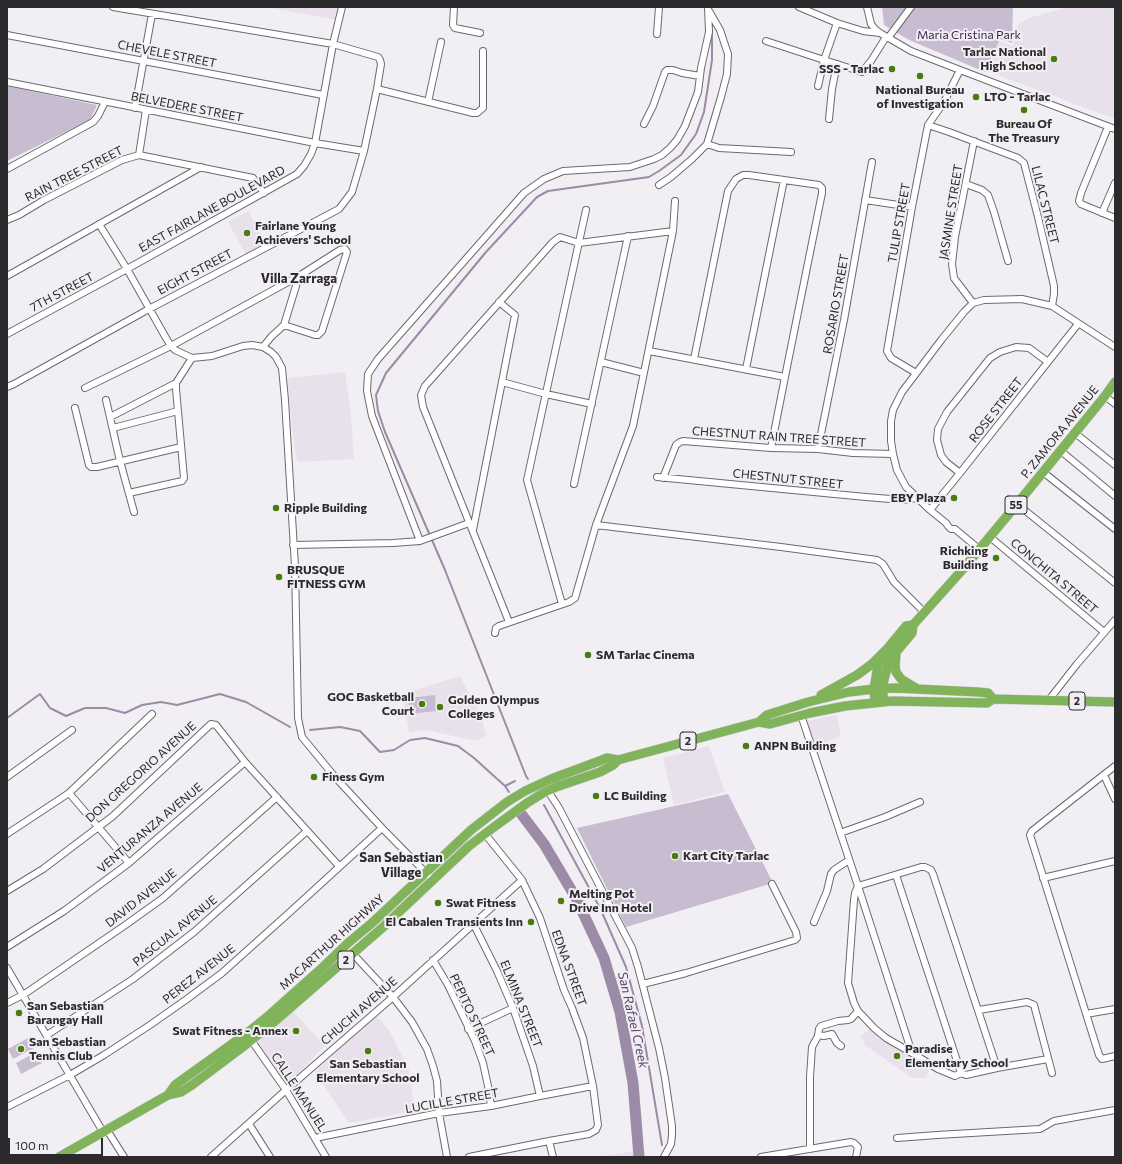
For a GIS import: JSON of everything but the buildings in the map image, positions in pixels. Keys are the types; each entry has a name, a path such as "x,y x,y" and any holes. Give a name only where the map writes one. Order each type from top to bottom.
{"highway":[{"name":"P. ZAMORA AVENUE","path":"879,702 878,665 892,650 906,626 913,625 990,537 1061,451 1115,382"},
{"path":"808,702 857,676 892,650 896,672 901,679 917,689"},
{"name":"MACARTHUR HIGHWAY","path":"759,722 767,715 808,702 849,692 878,688 988,693 993,698 1048,701 1113,700"},
{"name":"MACARTHUR HIGHWAY","path":"168,1095 175,1085 267,1017 372,923 471,830 507,802 545,781 607,758 618,760 759,722 770,724 832,708 879,702 908,701 987,703 993,698"},
{"name":"MACARTHUR HIGHWAY","path":"59,1157 168,1095 181,1092 192,1085 251,1040 353,954 469,846 527,803 548,791 600,772 613,765 618,760"}],"street":[{"path":"113,7 333,44"},
{"name":"EAST FAIRLANE BOULEVARD","path":"127,269 297,174 304,166 315,143 333,44 342,7"},
{"path":"454,7 453,26 455,28 480,33"},
{"path":"657,34 659,7"},
{"path":"799,7 837,23 885,36"},
{"path":"867,7 871,24 885,36 912,51 1115,129"},
{"path":"766,42 862,72 871,62 885,36 911,7"},
{"path":"422,540 372,416 367,390 368,374 378,359 524,193 544,179 563,172 630,167 654,159 670,148 677,140 698,92 709,32 708,8"},
{"path":"659,185 688,163 707,144 722,97 727,74 728,54 720,30 708,8"},
{"path":"135,108 152,14"},
{"path":"818,86 824,60 837,23"},
{"name":"CHEVELE STREET","path":"7,35 323,95"},
{"path":"428,102 441,42"},
{"name":"EIGHT STREET","path":"7,387 149,309 339,209 352,192 364,151 381,64 378,57 333,44"},
{"path":"377,89 473,113 480,111 482,108 483,51"},
{"path":"829,119 832,89 837,64"},
{"path":"644,124 653,106 667,70 700,76"},
{"name":"TULIP STREET","path":"916,373 891,358 887,351 928,125 944,102 960,70"},
{"name":"BELVEDERE STREET","path":"7,82 315,143 364,151"},
{"path":"7,169 93,122 98,116 105,102"},
{"path":"138,155 146,110"},
{"name":"LILAC STREET","path":"928,125 1018,158 1024,163 1054,286 1052,306"},
{"path":"1108,127 1081,192 1079,201 1081,204 1115,218"},
{"name":"JASMINE STREET","path":"973,304 954,278 952,264 955,237 974,141"},
{"path":"707,144 719,148 791,152"},
{"name":"RAIN TREE STREET","path":"7,220 122,160 138,155 253,178 264,193"},
{"name":"ROSARIO STREET","path":"818,449 844,320 872,162"},
{"path":"7,276 201,167"},
{"path":"694,359 728,191 736,179 744,175 749,175 819,185 822,188 822,193 771,448"},
{"path":"746,369 784,180"},
{"path":"1102,213 1115,183"},
{"path":"966,184 982,190 988,195 1008,261"},
{"path":"865,200 912,207"},
{"path":"495,633 497,627 572,600 576,595 596,525 633,426 673,231 675,201"},
{"path":"562,604 527,480 586,210"},
{"path":"100,224 171,346 175,350 192,358 212,356 243,346 252,345 263,347 276,357 282,368 294,545 298,718 302,737 330,772 382,828 434,880"},
{"path":"509,622 423,407 422,395 425,386 553,242 560,237 579,243 673,231"},
{"path":"574,484 628,236"},
{"path":"85,388 171,346 299,276 340,250 345,249 347,252 322,331 316,335 284,324"},
{"name":"7TH STREET","path":"7,334 127,269"},
{"path":"263,347 270,337 284,324 299,276"},
{"path":"979,549 955,529 953,524 946,523 906,488 897,470 891,441 891,421 893,410 902,392 964,312 973,304 984,300 1022,299 1052,306 1115,347"},
{"path":"473,530 515,315 499,302"},
{"name":"ROSE STREET","path":"930,510 1078,324"},
{"path":"960,473 946,462 941,455 936,440 938,430 947,412 990,358 1000,352 1016,347 1029,348 1048,362"},
{"path":"649,351 785,377"},
{"path":"110,417 176,383 192,358"},
{"path":"601,362 644,373"},
{"path":"502,382 546,394 592,404"},
{"path":"129,493 182,481 184,478 176,383"},
{"path":"1105,396 1115,404"},
{"path":"106,400 120,461 134,512"},
{"path":"75,408 89,465 91,467 94,468 181,447"},
{"path":"113,428 178,411"},
{"path":"1075,433 1115,465"},
{"name":"CHESTNUT RAIN TREE STREET","path":"660,477 676,445 680,442 893,454"},
{"path":"1061,451 1115,496"},
{"path":"1043,472 1115,529"},
{"name":"CHESTNUT STREET","path":"660,477 866,497 903,500 917,498"},
{"path":"1017,504 1115,583"},
{"path":"294,545 394,543 422,540 469,523"},
{"path":"596,525 877,560 882,564 894,582 924,612"},
{"name":"CONCHITA STREET","path":"990,537 1104,632"},
{"path":"1048,701 1115,620"},
{"path":"7,834 69,793 152,714"},
{"path":"801,715 912,1053"},
{"name":"DON GREGORIO AVENUE","path":"7,891 43,869 113,816 211,724 216,725 245,762"},
{"path":"7,777 72,730"},
{"path":"245,762 339,866"},
{"name":"VENTURANZA AVENUE","path":"7,947 64,911 129,863 245,762"},
{"path":"1115,766 1032,832 1030,837 1100,1057 1102,1059 1115,1056"},
{"path":"1104,775 1115,799"},
{"path":"548,791 561,812 632,948 643,984 665,1078 672,1126 671,1144 664,1157"},
{"path":"69,793 129,863"},
{"name":"DAVID AVENUE","path":"7,1003 23,995 163,898 277,797"},
{"path":"840,833 885,817 920,802"},
{"name":"PEREZ AVENUE","path":"7,1107 70,1075 150,1025 222,973 382,828"},
{"name":"PASCUAL AVENUE","path":"47,1035 133,979 194,932 307,831"},
{"name":"EDNA STREET","path":"485,834 522,880 540,918 564,990 583,1038 593,1086 598,1125 596,1130 589,1134 549,1141"},
{"path":"814,922 827,891 831,874 834,870 849,860"},
{"path":"1043,878 1115,861"},
{"path":"997,1068 979,1010 931,870 921,867 858,886 854,892 848,983 850,993 858,1011 874,1028 886,1038 938,1069 956,1076 961,1073 964,1075 1048,1059"},
{"path":"896,875 961,1073"},
{"name":"CHUCHI AVENUE","path":"213,1156 393,997 522,880"},
{"path":"643,984 693,971 795,940 797,938 796,932 772,884"},
{"name":"ELMINA STREET","path":"473,923 497,971 513,1008 533,1066 540,1096"},
{"path":"353,954 393,997 412,1022 427,1049 436,1081 439,1113 447,1157"},
{"name":"PEPITO STREET","path":"433,960 448,985 475,1041 483,1063 491,1106"},
{"path":"7,968 70,1075 105,1131 124,1157"},
{"path":"979,1010 1027,1002 1034,1005 1052,1073"},
{"path":"468,1029 513,1008"},
{"path":"1086,1014 1115,1009"},
{"path":"810,1149 811,1051 818,1034 818,1029 821,1026 851,1019 858,1011"},
{"path":"818,1034 824,1036 832,1034 837,1043 841,1046"},
{"name":"CALLE MANUEL","path":"251,1040 286,1090 326,1157"},
{"name":"LUCILLE STREET","path":"315,1138 439,1113 491,1106 593,1086"},
{"path":"897,1138 1040,1129 1054,1121 1115,1110"},
{"path":"249,1124 270,1157"},
{"path":"469,1157 549,1141 553,1157"},
{"path":"761,1157 775,1156 852,1142 858,1147 856,1157"}],"shaded area":[{"path":"268,7 339,7 336,20"},
{"name":"Tarlac National High School","path":"1068,7 1115,7 1115,119 987,71 999,41 1013,46 1018,24 1032,17"},
{"name":"Fairlane Young Achievers' School","path":"249,211 266,245 246,255 228,222"},
{"path":"345,372 351,415 354,459 297,462 291,421 288,378"},
{"name":"Golden Olympus Colleges","path":"460,676 482,719 486,736 476,741 426,730 409,733 402,694"},
{"path":"837,715 841,736 815,747 805,721"},
{"path":"709,746 725,792 674,805 663,758"},
{"path":"292,1010 325,1046 288,1084 255,1045"},
{"name":"San Sebastian Elementary School","path":"376,1015 390,1032 409,1070 415,1111 349,1123 315,1072"},
{"name":"Paradise Elementary School","path":"870,1029 930,1067 926,1078 912,1078 865,1045 861,1036"},
{"path":"635,1151 634,1157 595,1157"}],"green space":[{"name":"Maria Cristina Park","path":"882,7 1013,7 1012,43 1000,39 985,72 909,40 884,25"},
{"path":"7,86 97,105 90,120 7,161"},
{"name":"GOC Basketball Court","path":"435,695 436,711 410,714 408,698"},
{"name":"Kart City Tarlac","path":"728,794 773,883 626,927 577,828"},
{"name":"San Sebastian Tennis Club","path":"28,1038 34,1048 13,1059 8,1049"},
{"name":"San Sebastian Tennis Club","path":"36,1052 42,1063 21,1074 16,1063"}],"waterway":[{"path":"528,779 445,570 385,432 378,411 376,395 386,373 486,252 537,197 548,191 649,177 681,155 696,134 704,112 712,60 712,30"},
{"path":"7,718 40,694 50,708 66,716 85,708 106,708 125,713 142,705 161,702 177,705 220,694 246,702 290,727"},
{"path":"310,730 340,727 360,731 380,752 394,750 410,740 425,738 458,746 474,758 505,786 509,792"},
{"path":"505,786 515,781"},
{"path":"544,805 600,908 626,967 642,1026 662,1145"},
{"name":"San Rafael Creek","path":"522,815 544,844 576,898 604,958 620,1012 633,1083 639,1157"}],"place":[{"name":"Tarlac National High School","path":"1054,59"},
{"name":"SSS - Tarlac","path":"892,69"},
{"name":"National Bureau of Investigation","path":"920,76"},
{"name":"LTO - Tarlac","path":"976,97"},
{"name":"Bureau Of The Treasury","path":"1024,110"},
{"name":"Fairlane Young Achievers' School","path":"247,233"},
{"name":"EBY Plaza","path":"954,498"},
{"name":"Ripple Building","path":"276,508"},
{"name":"Richking Building","path":"996,558"},
{"name":"BRUSQUE FITNESS GYM","path":"279,577"},
{"name":"SM Tarlac Cinema","path":"588,655"},
{"name":"GOC Basketball Court","path":"422,704"},
{"name":"Golden Olympus Colleges","path":"440,707"},
{"name":"ANPN Building","path":"746,746"},
{"name":"Finess Gym","path":"314,777"},
{"name":"LC Building","path":"596,796"},
{"name":"Kart City Tarlac","path":"675,856"},
{"name":"Melting Pot Drive Inn Hotel","path":"561,901"},
{"name":"Swat Fitness","path":"438,903"},
{"name":"El Cabalen Transients Inn","path":"531,922"},
{"name":"San Sebastian Barangay Hall","path":"19,1013"},
{"name":"Swat Fitness - Annex","path":"296,1031"},
{"name":"San Sebastian Tennis Club","path":"21,1049"},
{"name":"San Sebastian Elementary School","path":"368,1051"},
{"name":"Paradise Elementary School","path":"897,1056"}],"district":[{"name":"Villa Zarraga","path":"299,279"},
{"name":"San Sebastian Village","path":"401,866"}]}
